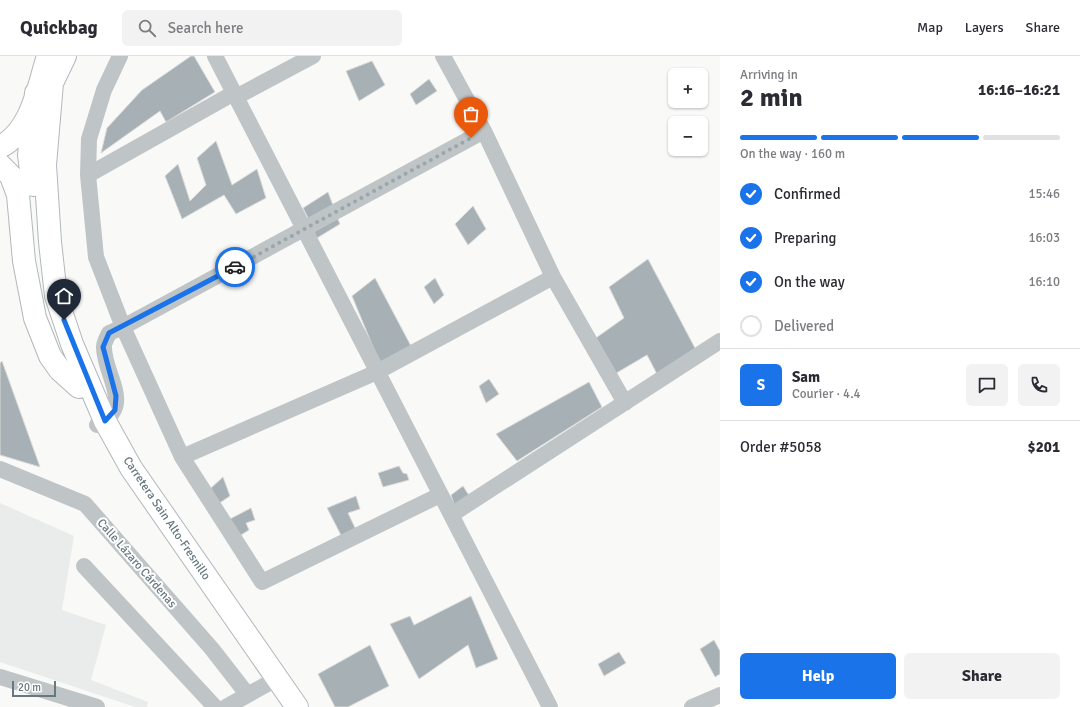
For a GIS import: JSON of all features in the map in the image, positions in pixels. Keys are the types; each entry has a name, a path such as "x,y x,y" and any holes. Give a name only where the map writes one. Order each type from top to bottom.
{"main road":[{"path":"0,147 7,143 19,131 30,113 48,56"},
{"path":"66,56 52,83 37,156 50,242 56,296 72,344 113,457 274,680 297,707"},
{"path":"36,93 37,156 34,194 36,239 47,307 79,387 101,423"},
{"path":"0,154 37,156"},
{"path":"0,165 11,176 18,195 24,261 35,318 50,356 60,370 79,387"},
{"path":"274,680 284,707"}],"street":[{"path":"120,56 104,90 89,138 88,175 96,257 123,327 182,457 262,582 440,495"},
{"path":"215,56 550,707"},
{"path":"88,175 235,95 313,56"},
{"path":"443,56 484,131 553,277 625,403"},
{"path":"101,423 115,410 116,396 103,347 109,333 123,327 304,230 484,131"},
{"path":"182,457 377,372 553,277"},
{"path":"451,515 720,341"},
{"name":"Calle Lázaro Cárdenas","path":"0,469 85,504 212,648 247,694"},
{"path":"84,566 216,707"},
{"path":"0,677 97,707"},
{"path":"226,707 274,680"},
{"path":"692,707 720,695"}],"shaded area":[{"path":"0,503 74,536 62,610 106,625 91,680 148,702 147,707 135,707 0,662"}],"building":[{"path":"191,56 194,56 215,92 166,122 160,111 101,153 107,128 142,90"},
{"path":"372,61 385,85 359,101 346,71"},
{"path":"429,79 437,91 416,105 410,94"},
{"path":"216,141 232,185 257,169 266,198 236,214 224,195 182,219 165,176 178,164 190,201 206,185 197,158"},
{"path":"328,192 334,208 311,224 303,208"},
{"path":"473,206 486,229 468,245 455,224"},
{"path":"336,215 340,224 317,238 312,228"},
{"path":"648,259 696,350 658,376 647,355 613,375 593,340 624,318 609,287"},
{"path":"375,278 411,346 380,364 352,296"},
{"path":"435,278 444,295 434,304 424,287"},
{"path":"2,361 40,467 0,455 0,363"},
{"path":"489,379 499,394 486,403 479,386"},
{"path":"589,382 602,407 517,461 496,434"},
{"path":"399,466 403,473 407,474 409,480 383,487 378,473"},
{"path":"223,477 230,496 218,504 211,488"},
{"path":"463,486 470,497 455,507 451,495"},
{"path":"356,496 360,509 348,513 357,532 343,539 327,508"},
{"path":"251,508 255,520 246,523 249,530 241,535 228,520"},
{"path":"471,596 498,659 476,668 468,645 419,679 390,624 410,616 414,625"},
{"path":"714,640 720,651 720,674 715,677 700,649"},
{"path":"370,645 389,686 348,707 335,707 318,674"},
{"path":"619,652 626,663 604,676 598,664"}],"way so far":[{"path":"235,267 471,138"}],"route":[{"path":"64,320 72,344 105,421 115,410 116,396 103,347 109,333 235,267"}]}
